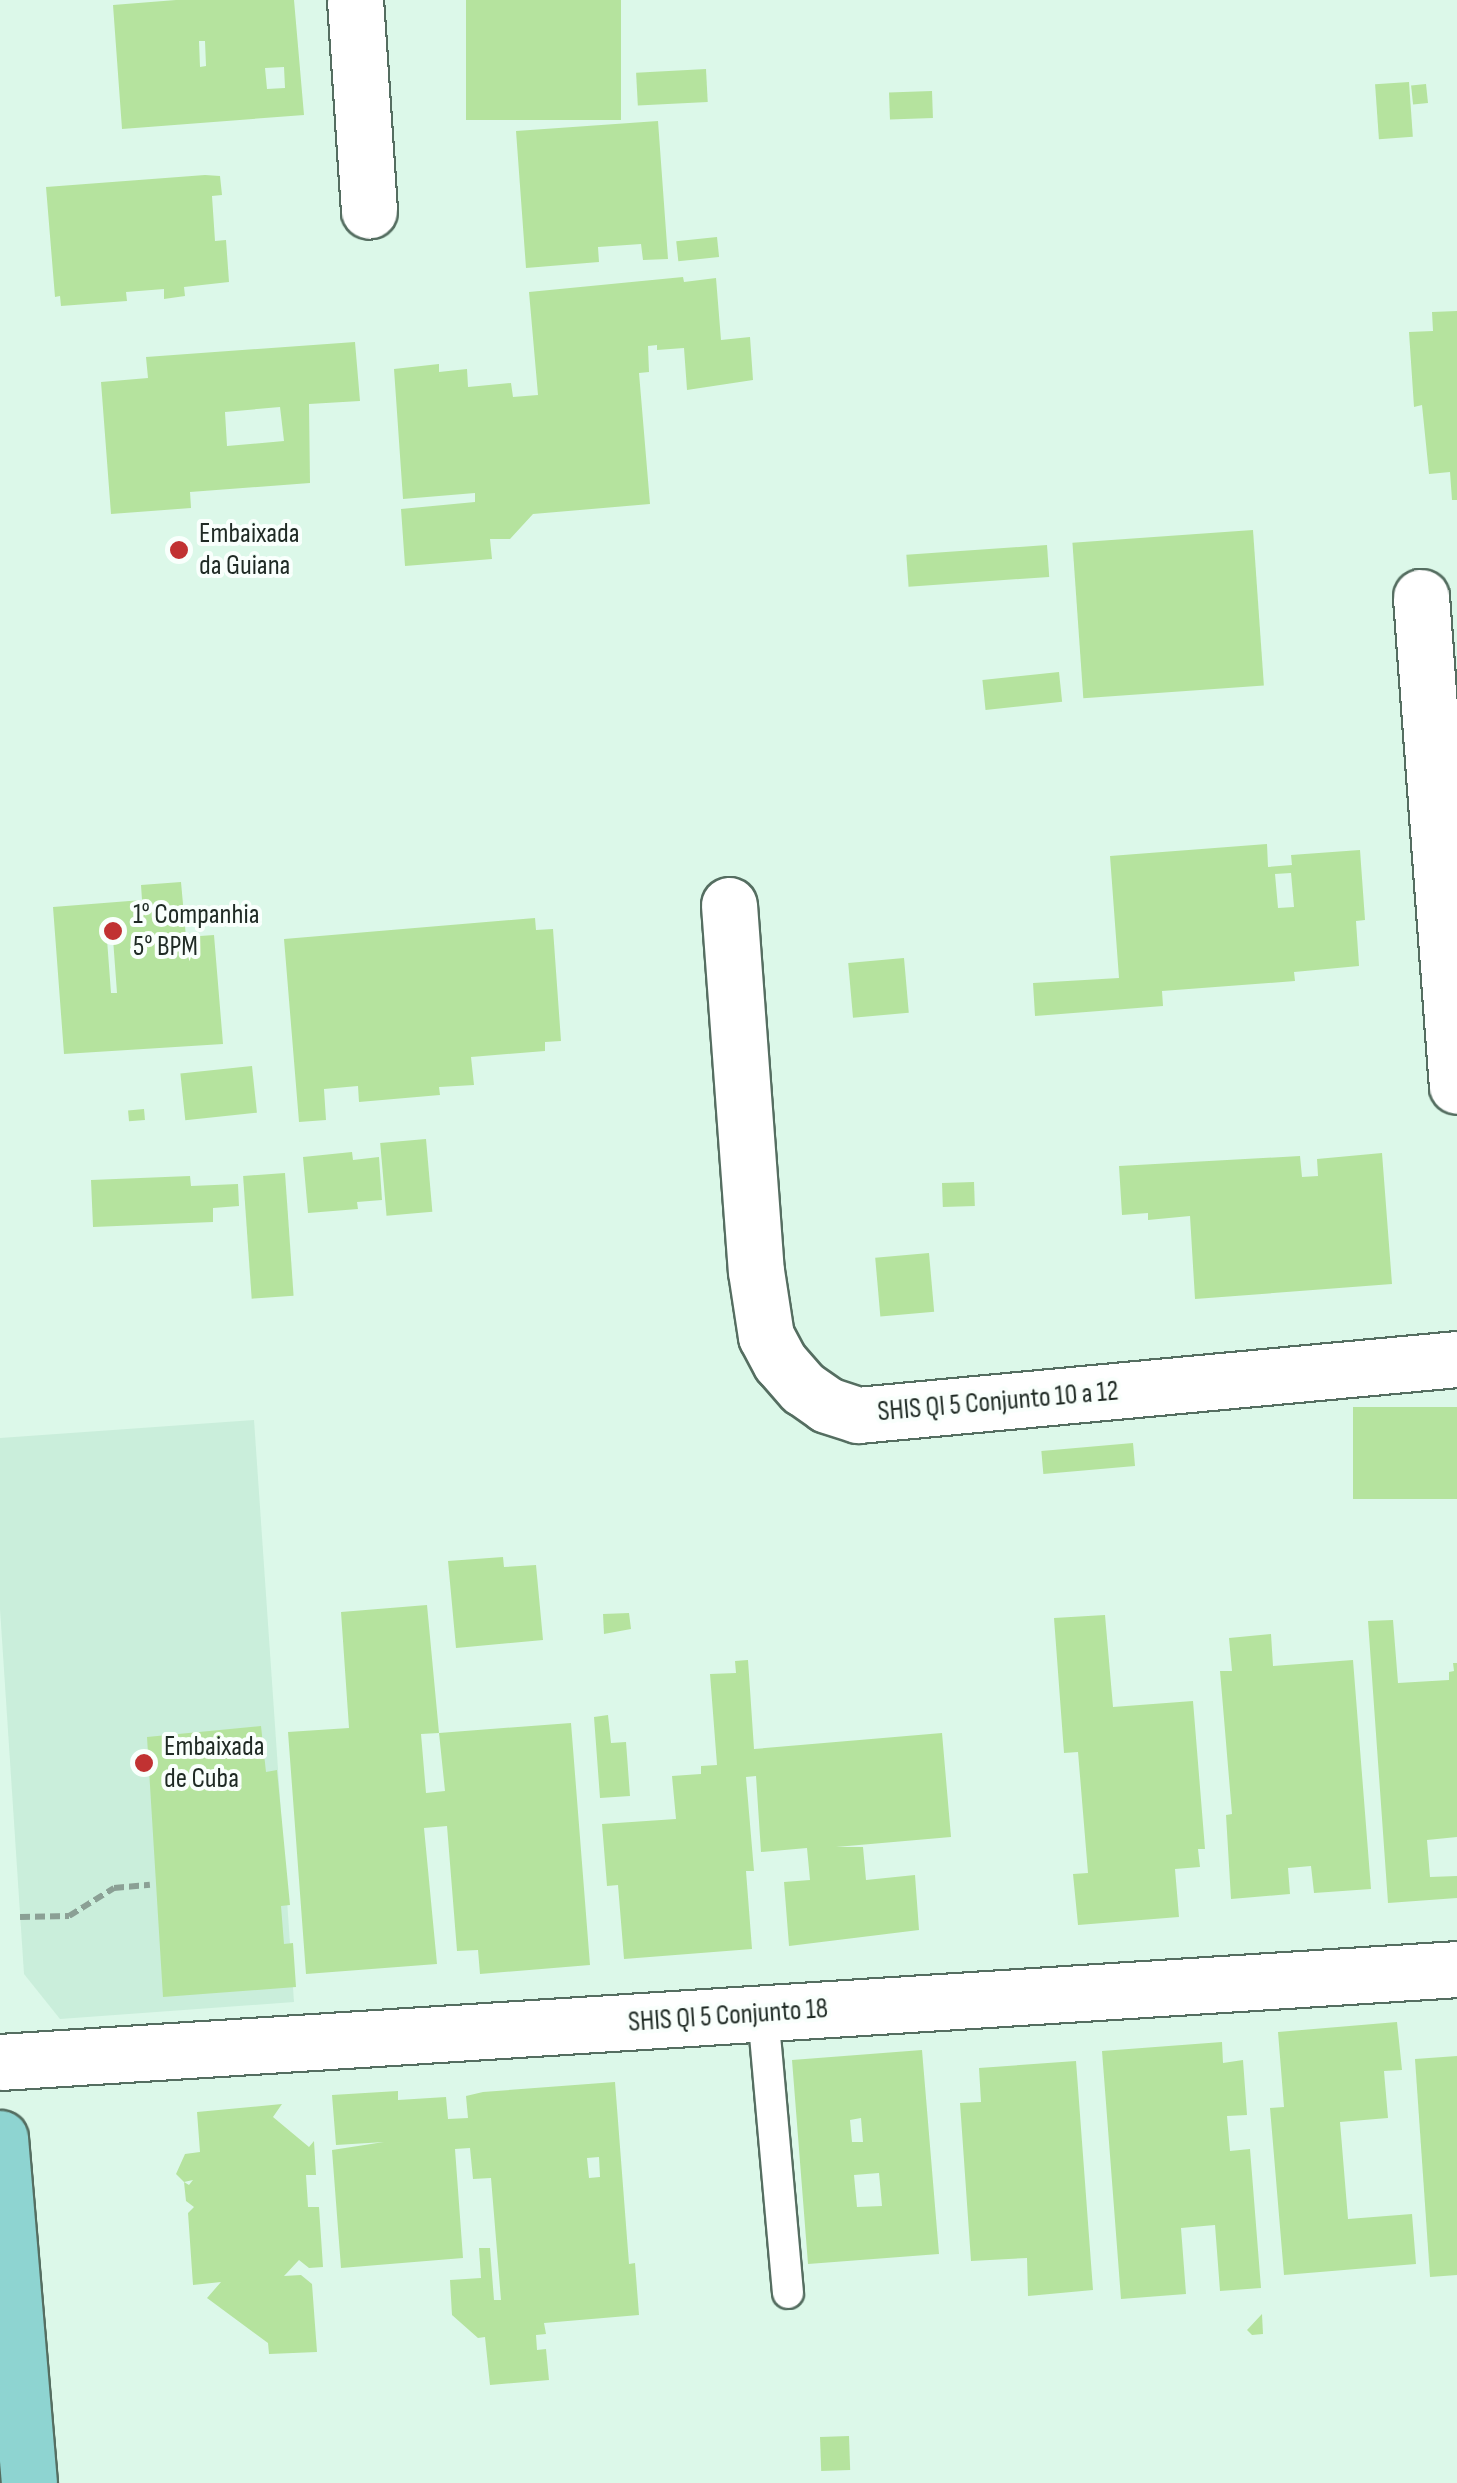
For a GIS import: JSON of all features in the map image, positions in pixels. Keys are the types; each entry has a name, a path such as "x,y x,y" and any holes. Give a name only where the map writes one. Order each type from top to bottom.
{"main road":[{"path":"0,2138 29,2483"}],"street":[{"path":"355,0 370,211"},
{"path":"1421,597 1457,1086"},
{"name":"SHIS QI 5 Conjunto 10 a 12","path":"728,905 756,1270 766,1336 780,1362 803,1388 827,1405 858,1415 1457,1359"},
{"name":"SHIS QI 5 Conjunto 18","path":"0,2062 1457,1970"}],"lane":[{"path":"762,2014 788,2292"}],"path":[{"path":"20,1917 69,1916 114,1888 150,1885"}],"shaded area":[{"name":"Embaixada de Cuba","path":"254,1420 294,2002 60,2019 24,1974 0,1609 0,1438"}],"building":[{"path":"176,0 294,0 304,115 122,129 113,5","holes":["199,41 205,41 206,66 200,67","284,67 285,88 267,89 265,68"]},
{"path":"466,0 621,0 621,120 466,120"},
{"path":"706,69 708,102 638,106 636,73"},
{"path":"1409,82 1413,137 1379,139 1375,84"},
{"path":"1426,84 1428,103 1413,104 1411,86"},
{"path":"932,91 933,118 890,119 889,93"},
{"path":"658,121 668,259 643,260 641,244 598,247 599,262 526,268 516,131"},
{"path":"220,176 222,195 212,196 215,241 226,240 229,282 184,287 185,296 164,299 164,289 126,292 127,301 61,306 60,296 55,297 46,187"},
{"path":"717,237 719,257 678,261 676,241"},
{"path":"683,277 684,282 716,278 721,340 750,337 753,380 687,390 684,348 657,350 657,345 648,346 649,372 639,373 650,504 533,514 510,539 490,539 492,559 405,566 401,509 475,502 475,493 403,499 394,369 439,364 439,372 467,369 468,387 511,383 513,397 538,395 529,292"},
{"path":"1457,311 1457,500 1452,500 1450,472 1429,474 1422,405 1414,407 1409,332 1433,331 1432,312"},
{"path":"355,342 360,401 309,404 310,483 190,492 191,508 111,514 101,382 148,378 146,357","holes":["280,407 284,441 227,446 225,412"]},
{"path":"1253,530 1264,686 1083,698 1072,543"},
{"path":"1047,545 1049,577 909,587 906,555"},
{"path":"1059,672 1062,702 986,710 982,680"},
{"path":"1267,844 1268,867 1292,865 1291,855 1360,850 1365,920 1356,921 1359,966 1294,972 1295,981 1162,991 1163,1006 1035,1016 1033,983 1119,978 1110,856","holes":["1291,873 1294,907 1278,908 1275,874"]},
{"path":"181,882 186,937 214,935 223,1044 64,1054 53,907 142,900 141,885","holes":["112,925 117,993 111,993 106,926"]},
{"path":"535,918 536,930 553,929 561,1041 545,1042 545,1051 471,1057 474,1085 439,1087 440,1095 359,1102 358,1086 324,1089 326,1120 299,1122 284,939"},
{"path":"904,958 909,1013 853,1018 848,963"},
{"path":"252,1066 257,1113 185,1120 180,1074"},
{"path":"144,1109 145,1120 129,1121 128,1110"},
{"path":"426,1139 432,1212 387,1216 380,1143"},
{"path":"352,1152 353,1160 379,1157 382,1200 357,1202 358,1209 308,1213 303,1157"},
{"path":"1382,1153 1392,1284 1195,1299 1190,1216 1148,1220 1148,1213 1122,1215 1119,1166 1300,1156 1302,1177 1318,1176 1317,1159"},
{"path":"285,1173 294,1296 252,1299 243,1176"},
{"path":"190,1176 191,1186 238,1184 239,1206 213,1208 213,1222 93,1227 91,1180"},
{"path":"974,1182 975,1206 943,1207 942,1183"},
{"path":"929,1253 934,1312 880,1316 875,1258"},
{"path":"1353,1407 1457,1407 1457,1499 1353,1499"},
{"path":"1133,1443 1135,1466 1043,1474 1041,1451"},
{"path":"503,1557 504,1567 536,1565 543,1640 456,1648 448,1561"},
{"path":"427,1605 439,1733 571,1723 590,1965 480,1974 478,1950 457,1951 447,1826 424,1828 437,1964 306,1974 288,1732 349,1728 341,1612","holes":["439,1733 445,1791 426,1793 421,1734"]},
{"path":"629,1613 631,1629 604,1634 603,1614"},
{"path":"1105,1615 1113,1707 1193,1701 1205,1849 1198,1849 1200,1867 1175,1869 1179,1917 1078,1925 1073,1874 1088,1873 1078,1752 1064,1753 1054,1618"},
{"path":"1393,1620 1398,1683 1449,1680 1453,1663 1457,1663 1457,1837 1427,1840 1430,1877 1457,1876 1457,1898 1388,1903 1368,1621"},
{"path":"1271,1634 1273,1666 1353,1660 1371,1889 1314,1893 1311,1866 1288,1868 1290,1894 1231,1899 1226,1815 1232,1814 1220,1671 1232,1671 1229,1638"},
{"path":"748,1660 754,1749 942,1733 951,1837 836,1847 863,1847 866,1880 915,1875 919,1930 789,1946 784,1882 810,1880 807,1848 761,1852 756,1776 746,1777 754,1871 746,1871 752,1949 624,1959 618,1885 607,1886 602,1824 676,1819 672,1776 701,1774 701,1766 717,1765 710,1674 736,1673 735,1661"},
{"path":"608,1715 611,1743 626,1742 630,1796 600,1798 594,1717"},
{"path":"261,1726 266,1772 277,1770 290,1905 281,1906 284,1944 293,1943 296,1987 163,1997 147,1737"},
{"path":"1397,2022 1402,2070 1384,2071 1388,2118 1340,2122 1348,2219 1412,2214 1416,2264 1284,2275 1270,2108 1284,2107 1278,2032"},
{"path":"1222,2042 1223,2063 1243,2060 1247,2115 1227,2116 1230,2151 1250,2149 1261,2288 1220,2291 1215,2225 1181,2228 1186,2294 1121,2299 1102,2051"},
{"path":"922,2050 939,2254 808,2264 792,2060","holes":["861,2118 863,2142 852,2142 850,2120","879,2173 882,2206 857,2207 854,2175"]},
{"path":"1457,2056 1457,2275 1430,2277 1415,2059"},
{"path":"1076,2061 1093,2290 1028,2296 1027,2258 971,2261 960,2103 981,2102 979,2068"},
{"path":"615,2082 629,2264 635,2263 639,2315 544,2323 546,2334 536,2335 537,2350 546,2349 549,2380 490,2385 485,2337 478,2338 452,2315 450,2280 481,2278 479,2248 490,2248 494,2300 501,2300 491,2178 473,2179 470,2148 455,2149 463,2258 341,2268 332,2150 384,2142 336,2145 332,2095 398,2091 398,2100 446,2097 448,2119 468,2118 466,2096","holes":["599,2157 600,2177 589,2178 587,2158"]},
{"path":"282,2104 273,2117 309,2147 314,2141 316,2175 306,2175 308,2207 319,2207 323,2267 309,2268 299,2260 284,2276 301,2275 312,2284 317,2352 269,2354 268,2343 207,2298 221,2282 193,2285 188,2213 194,2207 186,2201 184,2182 176,2174 185,2154 200,2152 197,2112"},
{"path":"1262,2314 1263,2334 1252,2335 1247,2330"},
{"path":"849,2436 850,2470 821,2471 820,2437"}],"place":[{"name":"Embaixada da Guiana","path":"179,550"},
{"name":"1° Companhia 5° BPM","path":"113,931"},
{"name":"Embaixada de Cuba","path":"144,1763"}]}
